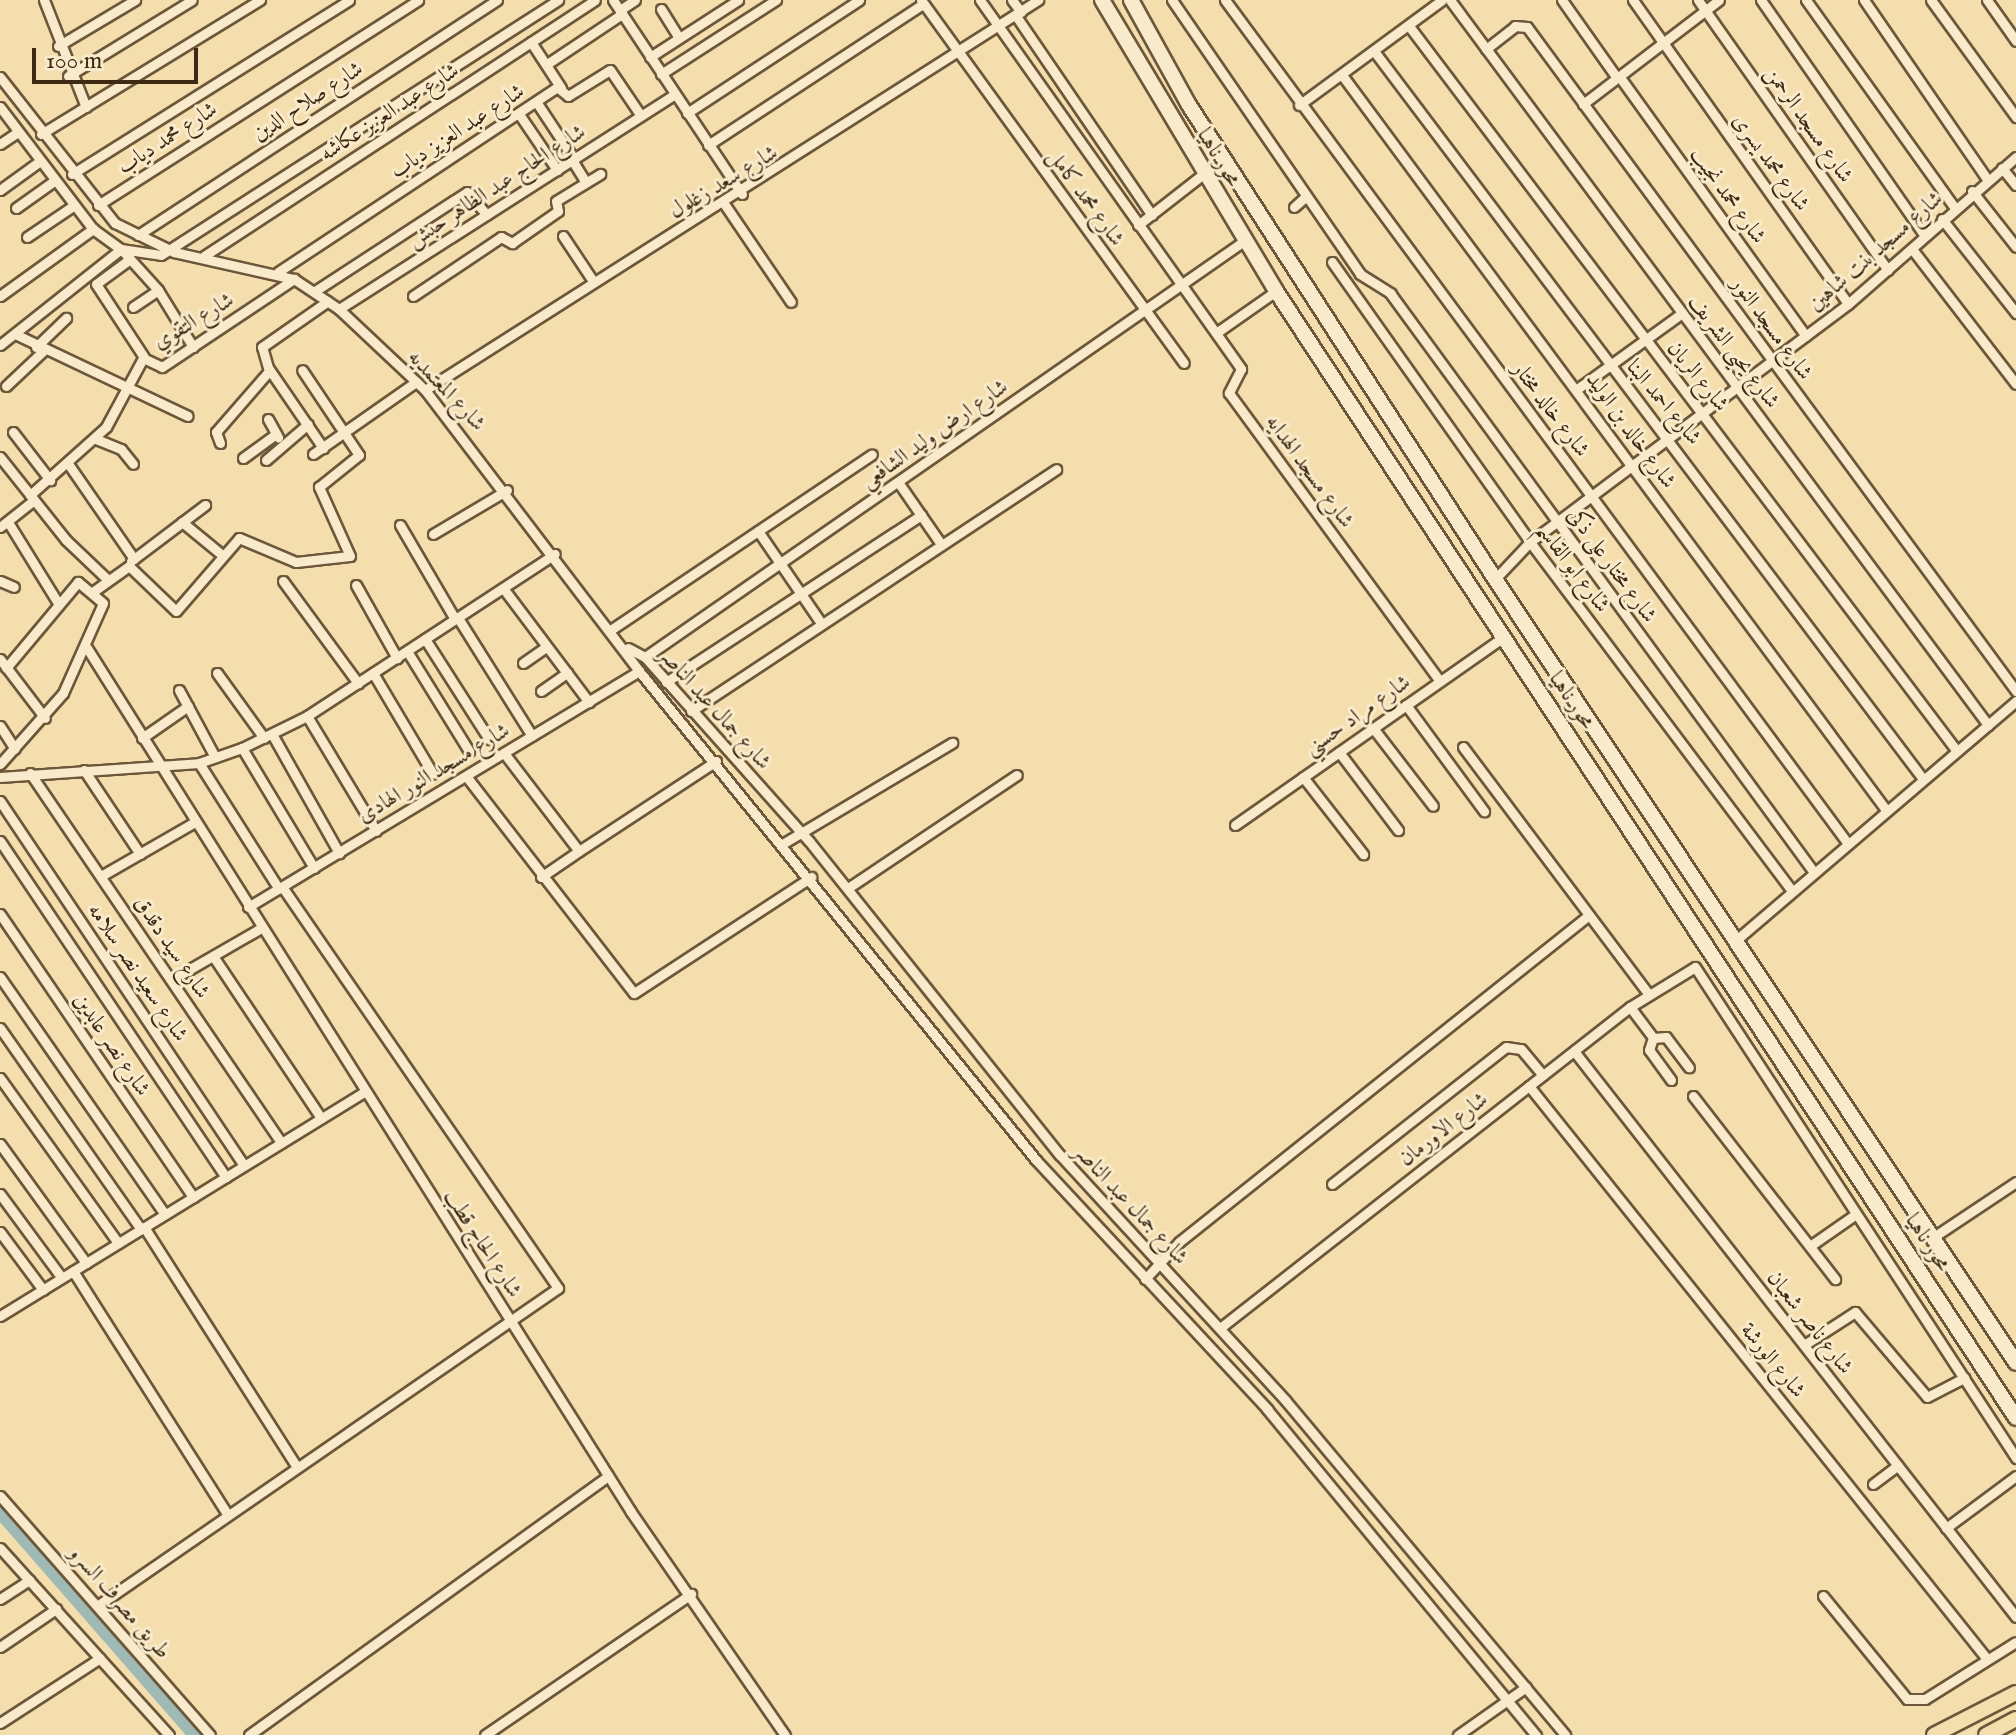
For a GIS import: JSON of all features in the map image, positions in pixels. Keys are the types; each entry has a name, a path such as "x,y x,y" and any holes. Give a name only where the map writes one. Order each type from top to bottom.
{"main road":[{"name":"محور ناهيا","path":"1102,0 1202,175 1276,291 2016,1418"},
{"name":"محور ناهيا","path":"1131,0 1189,105 1495,579 2016,1363"},
{"path":"1676,900 1698,885"},
{"path":"1934,1735 2016,1693"},
{"path":"1986,1735 2016,1719"}],"street":[{"path":"56,0 45,3 68,76 86,107"},
{"path":"58,46 135,0"},
{"path":"68,76 192,0"},
{"path":"41,134 260,0"},
{"path":"72,174 349,0"},
{"name":"شارع محمد دياب","path":"98,205 418,0"},
{"name":"شارع صلاح الدين","path":"138,235 497,0"},
{"path":"174,252 558,0"},
{"name":"شارع عبد العزيز عكاشه","path":"204,256 595,0"},
{"path":"613,0 742,194"},
{"path":"547,64 635,0"},
{"path":"650,57 738,0"},
{"path":"661,74 776,0"},
{"path":"687,113 859,0"},
{"name":"شارع مسجد الهدايه","path":"980,0 997,29 1242,371 1229,393 1439,680"},
{"path":"1012,0 1018,14 1152,215"},
{"name":"شارع سعد زغلول","path":"425,390 593,281 725,205 1038,0"},
{"path":"1172,0 1304,198 1294,207"},
{"name":"شارع خالد مختار","path":"1225,0 1299,105 1593,496 1846,841"},
{"path":"1299,105 1442,0"},
{"name":"شارع يحيى الشريف","path":"1450,0 1988,725"},
{"name":"شارع محمد نجيب","path":"1562,0 1806,336"},
{"name":"شارع محمد يسرى","path":"1633,0 1848,304"},
{"name":"شارع مسجد الرحمن","path":"1698,0 1888,270"},
{"path":"1583,104 1719,0"},
{"path":"1761,0 1925,236"},
{"path":"1806,0 1954,207"},
{"path":"1864,0 1987,179"},
{"path":"1931,0 2016,117"},
{"path":"1987,0 2016,41"},
{"path":"708,145 922,2"},
{"name":"شارع محمد كامل","path":"922,2 957,55 1184,363"},
{"path":"661,9 679,38"},
{"name":"شارع الريان","path":"1409,26 1645,341 1704,412 1957,751"},
{"name":"شارع مسجد النور","path":"1486,49 1525,26 2016,691"},
{"path":"531,42 561,88"},
{"name":"شارع احمد البنا","path":"1374,51 1923,779"},
{"name":"شارع عبد العزيز دياب","path":"278,272 561,88 567,96 610,70 641,116"},
{"name":"شارع خالد بن الوليد","path":"1342,75 1886,810"},
{"name":"شارع المعتمديه","path":"0,77 98,205 138,235 174,252"},
{"name":"شارع الحاج عبد الظاهر حبش","path":"339,309 675,94"},
{"path":"537,103 586,182"},
{"path":"0,107 73,206 93,229 121,249 158,290 193,347"},
{"path":"519,114 557,170"},
{"path":"0,144 18,132"},
{"name":"شارع مسجد بنت شاهين","path":"1495,579 1530,542 1848,304 1912,249 1972,191 2016,157"},
{"path":"0,190 40,161"},
{"path":"2002,168 2016,185"},
{"path":"413,296 501,237 512,243 600,174"},
{"path":"1138,225 1202,175"},
{"path":"16,208 54,181"},
{"path":"1972,191 2016,247"},
{"path":"315,291 467,192 487,215"},
{"name":"شارع مختار على ذكى","path":"1304,198 1360,274 1378,283 1813,871"},
{"path":"725,205 791,302"},
{"path":"27,237 73,206"},
{"path":"1942,219 2016,313"},
{"path":"0,296 93,229"},
{"path":"563,236 593,281"},
{"name":"شارع ارض وليد الشافعي","path":"645,657 1244,241"},
{"path":"0,345 121,249"},
{"name":"شارع المعتمديه","path":"121,249 204,256 278,272 315,291 339,309 425,390 507,490 626,647"},
{"path":"1912,249 2016,384"},
{"path":"130,259 96,284 144,357"},
{"name":"شارع ابو القاسم","path":"1332,262 1530,542 1791,889"},
{"name":"شارع التقوي","path":"4,524 96,439 144,357 161,368 294,279"},
{"path":"133,307 158,290"},
{"path":"1216,333 1276,291"},
{"path":"323,448 269,369 262,347 328,301"},
{"path":"1577,389 1682,313"},
{"path":"6,386 66,318"},
{"path":"15,334 40,349 188,416"},
{"path":"220,443 214,434 269,369"},
{"path":"69,465 131,562 173,612 222,555 241,538 296,562 350,556 319,487 359,456 302,370"},
{"path":"313,454 416,382"},
{"path":"268,419 279,438"},
{"path":"243,458 308,424"},
{"path":"13,432 50,480"},
{"path":"266,460 279,438"},
{"path":"96,439 117,446 133,464"},
{"path":"612,629 872,454"},
{"path":"0,457 108,580"},
{"path":"691,711 1056,469"},
{"path":"898,482 941,544"},
{"path":"433,534 507,490"},
{"path":"94,591 205,505"},
{"path":"666,682 921,515"},
{"path":"182,522 222,555"},
{"path":"4,524 58,603"},
{"path":"400,525 532,736"},
{"path":"758,531 821,623"},
{"path":"0,777 199,763 242,748 307,716 555,554"},
{"path":"0,581 14,587"},
{"path":"283,581 358,683"},
{"path":"0,764 45,718 87,648 105,610 94,591 78,582 6,668"},
{"path":"356,585 397,658"},
{"path":"503,588 589,702"},
{"name":"شارع مراد حسني","path":"1235,825 1502,638"},
{"path":"425,639 489,739"},
{"path":"523,663 546,647"},
{"name":"شارع جمال عبد الناصر","path":"626,647 645,657 801,832 1059,1154 1220,1328 1565,1735"},
{"name":"شارع جمال عبد الناصر","path":"626,647 639,671 784,843 1036,1160 1267,1409 1536,1735"},
{"name":"شارع الحاج قطب","path":"87,648 608,1476 785,1735"},
{"path":"407,651 469,751"},
{"path":"0,659 45,718"},
{"name":"شارع مسجد النور الهادى","path":"248,907 639,671"},
{"path":"217,673 268,736 339,853"},
{"path":"373,673 433,774"},
{"path":"541,691 567,673"},
{"path":"179,690 215,757"},
{"path":"1735,941 1846,841 2016,701"},
{"path":"1406,705 1484,811"},
{"path":"142,738 188,706"},
{"path":"307,716 376,831"},
{"path":"0,726 15,749"},
{"path":"1373,728 1433,806"},
{"path":"784,843 952,743"},
{"path":"1463,747 1649,995"},
{"path":"242,748 314,868"},
{"path":"1339,752 1398,830"},
{"path":"504,753 579,851"},
{"path":"541,877 716,761"},
{"path":"97,1606 553,1294 554,1278 281,888 199,763"},
{"path":"84,770 140,854"},
{"name":"شارع سيد دقدق","path":"30,773 281,1143"},
{"path":"848,888 1017,775"},
{"path":"466,776 541,877 634,993 811,877"},
{"path":"1303,777 1363,854"},
{"name":"شارع سعيد نصر سلامه","path":"0,801 244,1165"},
{"path":"101,876 195,822"},
{"path":"0,841 226,1177"},
{"name":"شارع نصر عابدين","path":"0,914 193,1197"},
{"path":"1145,1279 1158,1264 1589,915"},
{"path":"171,980 261,928"},
{"path":"213,956 321,1118"},
{"name":"شارع الاورمان","path":"1220,1328 1630,1007 1695,967 1856,1214"},
{"path":"0,977 165,1214"},
{"path":"1630,1007 1653,1038"},
{"path":"0,1028 143,1228 297,1467"},
{"path":"1653,1038 1666,1037 1689,1067"},
{"path":"1653,1038 1649,1050 1671,1080"},
{"path":"1332,1184 1506,1047 1521,1049 1543,1075"},
{"name":"شارع ناصر شعبان","path":"1574,1051 2016,1617"},
{"path":"0,1078 118,1243"},
{"name":"شارع الورشة","path":"1529,1086 1987,1659"},
{"path":"0,1301 4,1314 364,1092"},
{"path":"1693,1096 1835,1279"},
{"path":"0,1144 86,1263"},
{"path":"1932,1238 2016,1182"},
{"path":"0,1194 62,1278"},
{"path":"1810,1246 1856,1214 2016,1458"},
{"path":"0,1232 43,1290"},
{"path":"73,1271 228,1515"},
{"path":"1804,1345 1855,1312 1927,1397 1964,1378"},
{"path":"1873,1484 1898,1465"},
{"path":"249,1735 608,1476"},
{"path":"1946,1528 2016,1476"},
{"name":"طريق مصرف السرو","path":"0,1496 210,1735"},
{"path":"0,1548 169,1735"},
{"path":"0,1599 29,1580"},
{"path":"485,1735 691,1594"},
{"path":"1823,1596 1900,1694 1916,1700 1933,1694 2016,1642"},
{"path":"0,1647 56,1609"},
{"path":"0,1723 100,1658"},
{"path":"1458,1735 1524,1688"}],"waterway":[{"path":"0,1513 194,1735"}]}
